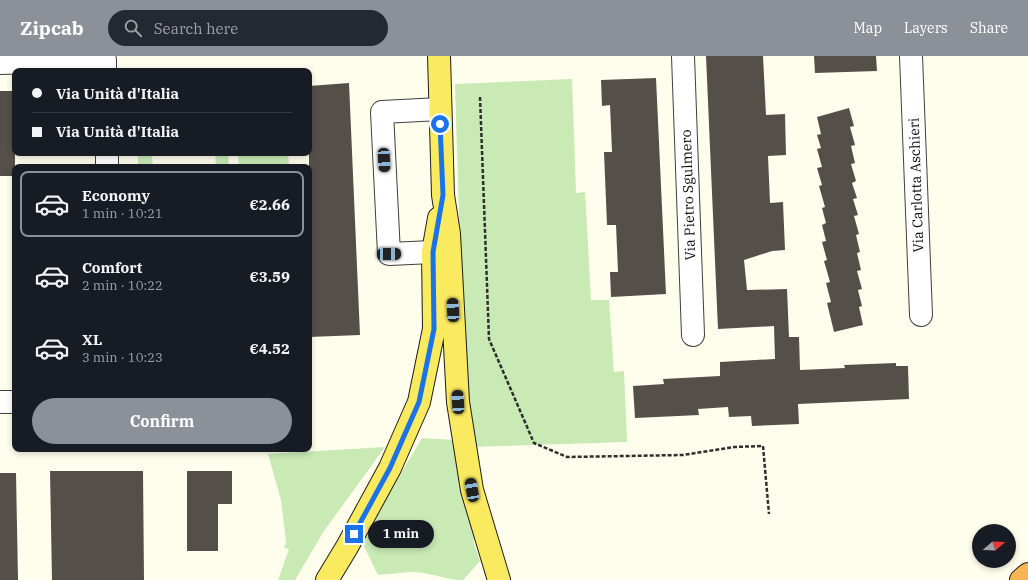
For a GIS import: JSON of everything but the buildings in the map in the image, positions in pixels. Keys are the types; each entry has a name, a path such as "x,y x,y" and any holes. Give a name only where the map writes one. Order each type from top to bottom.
{"highway":[{"path":"1021,580 1028,574"}],"main road":[{"path":"439,56 443,195 449,234 458,402 472,490 500,580"},
{"path":"327,580 347,547 390,468 419,402 434,329 433,252 443,195"}],"street":[{"name":"Via Pietro Sgulmero","path":"683,56 693,335"},
{"name":"Via Carlotta Aschieri","path":"911,56 921,315"},
{"path":"0,63 105,60 105,68"},
{"path":"433,252 389,254 382,112 440,109"},
{"path":"0,402 12,402"}],"path":[{"path":"480,97 489,339 534,443 567,457 684,455 734,447 763,446 769,514"}],"green space":[{"path":"572,79 576,193 585,192 591,300 609,300 614,372 624,371 627,442 473,447 468,419 460,252 455,84"},
{"path":"138,156 152,156 153,164 138,164"},
{"path":"215,156 228,156 229,164 216,164"},
{"path":"238,156 288,156 289,164 239,164"},
{"path":"422,438 455,440 479,539 473,541 480,561 463,580 416,572 378,575 361,540"},
{"path":"385,447 324,531 295,580 278,580 289,549 284,548 286,542 281,500 268,454"}],"route":[{"path":"354,534 390,468 419,402 434,329 433,252 443,195 440,124"}]}
